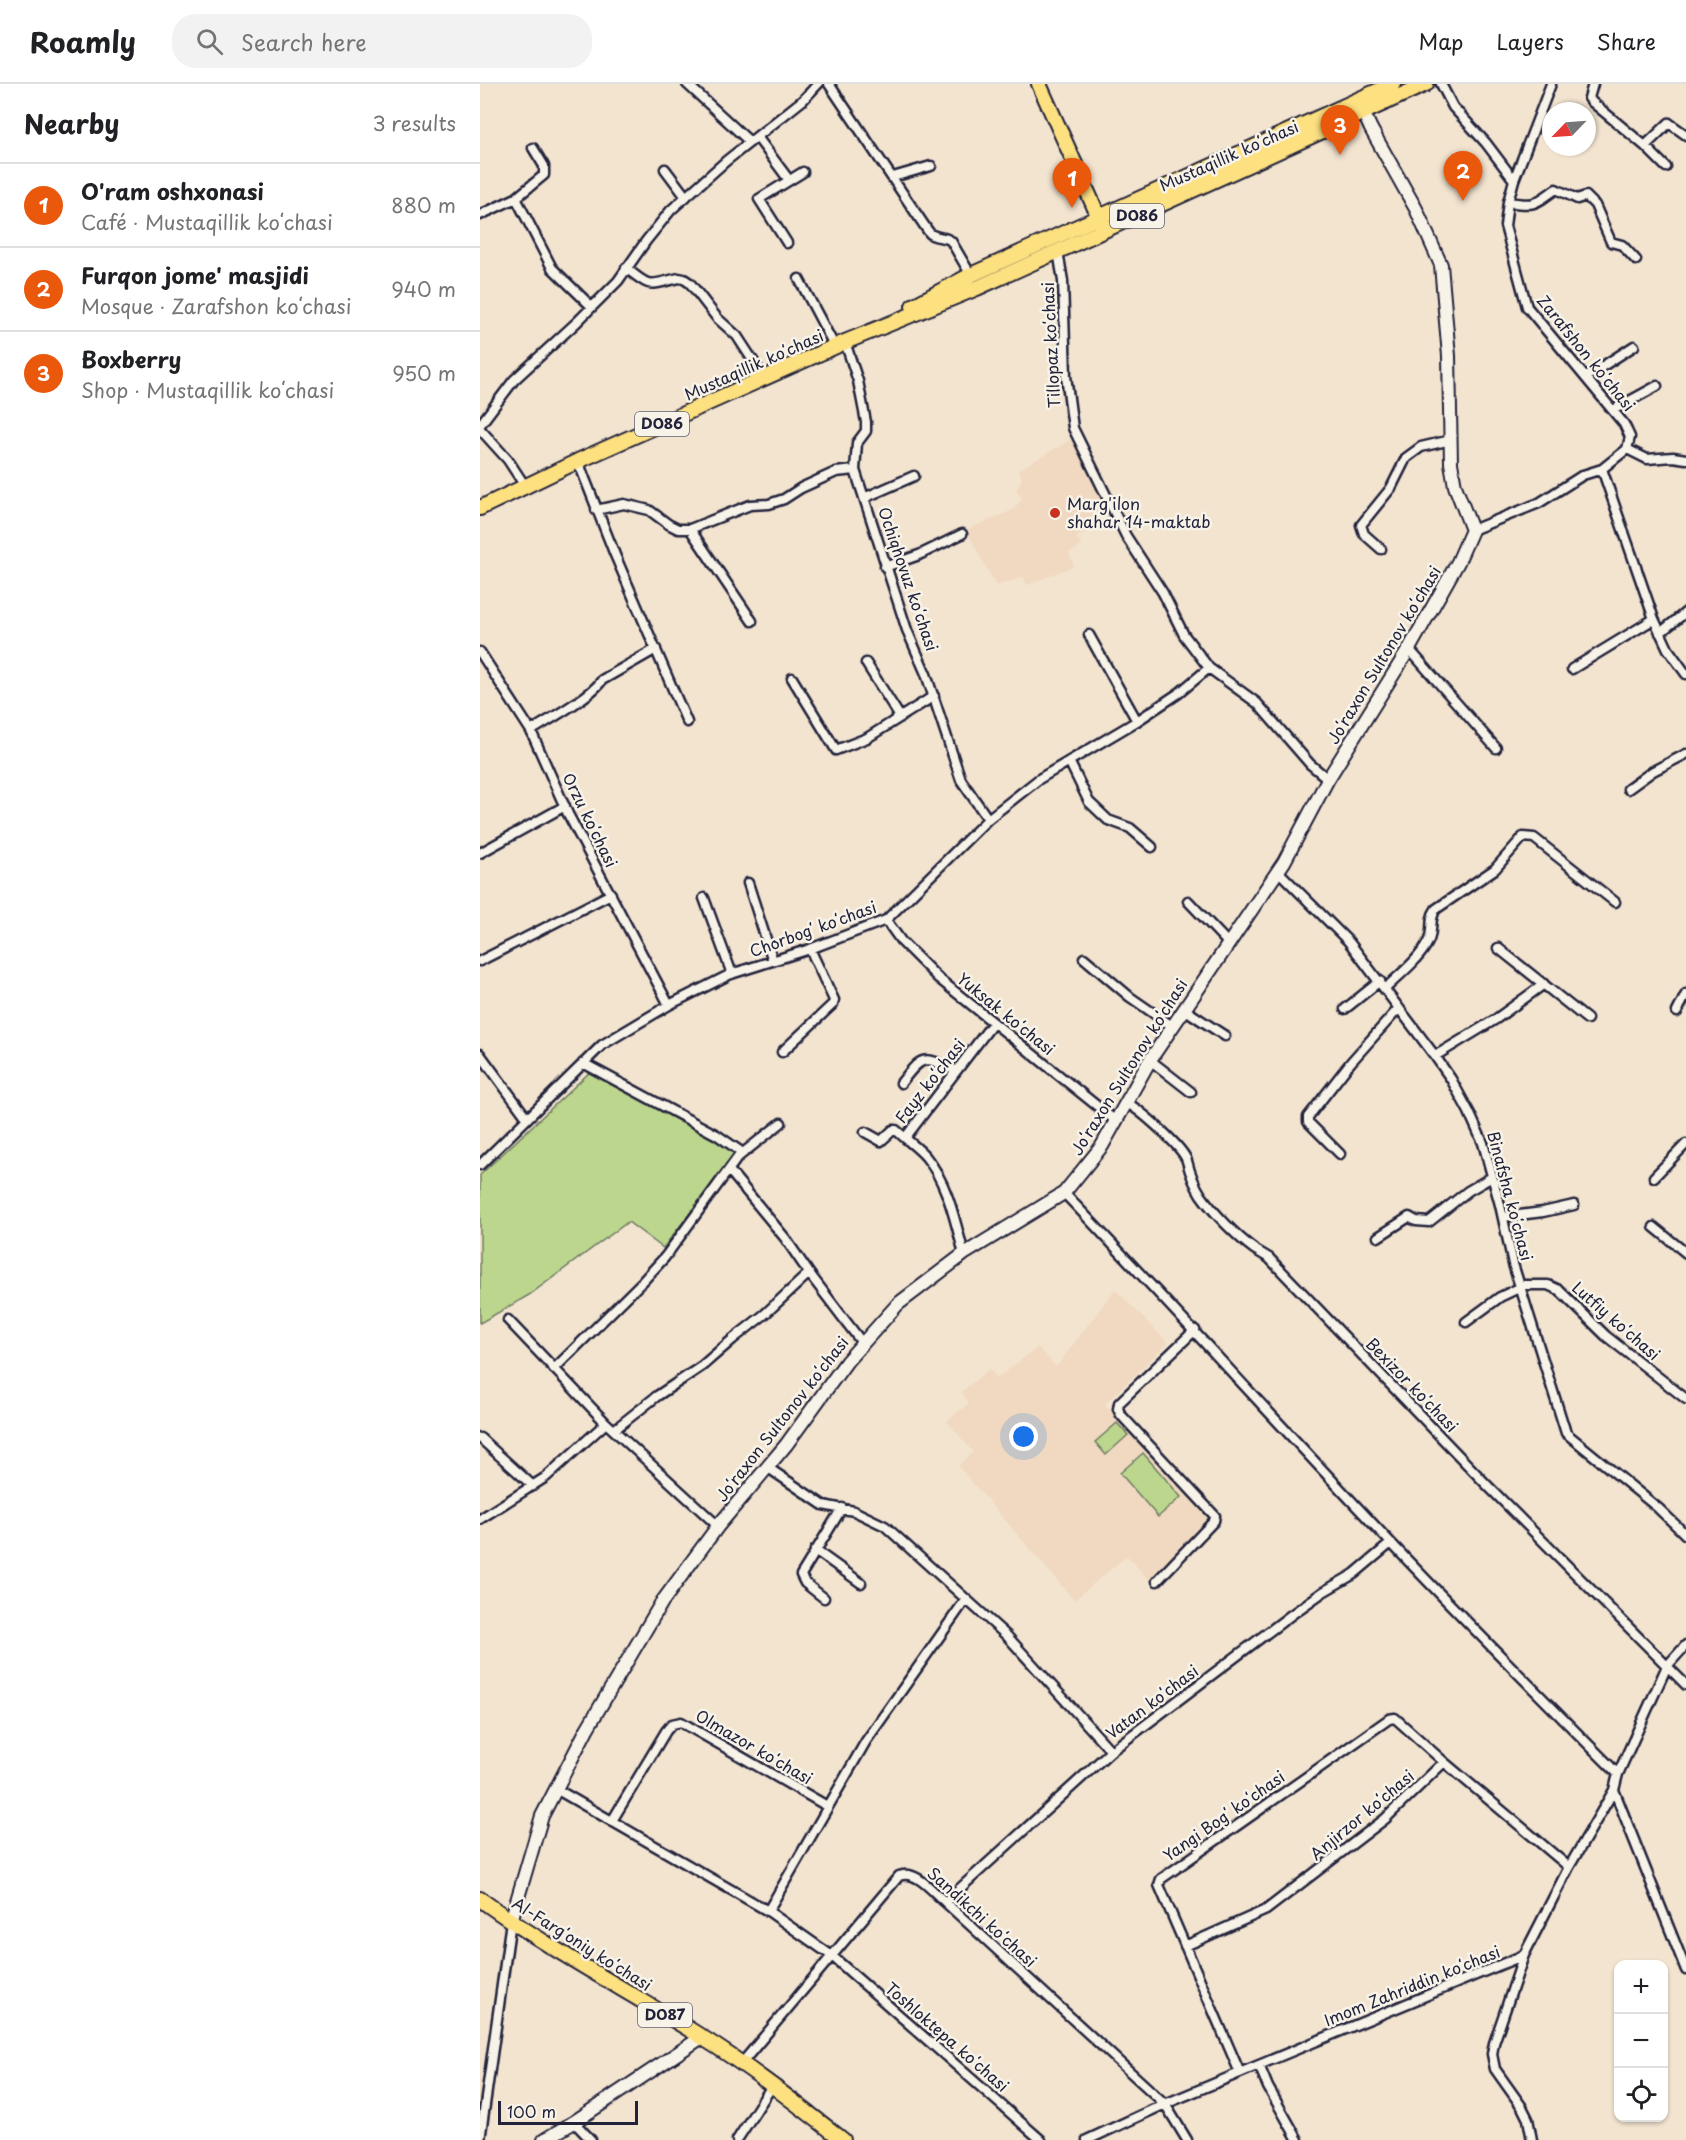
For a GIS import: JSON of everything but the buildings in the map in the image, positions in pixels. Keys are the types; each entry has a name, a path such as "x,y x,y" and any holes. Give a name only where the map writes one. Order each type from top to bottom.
{"main road":[{"path":"1039,84 1105,230"},
{"name":"Mustaqillik koʻchasi","path":"480,508 974,282 1099,217 1393,84"},
{"name":"Mustaqillik koʻchasi","path":"974,282 1059,251 1426,84"},
{"name":"Al-Fargʻoniy koʻchasi","path":"480,1899 511,1922 702,2037 843,2140"}],"street":[{"path":"687,84 754,139 789,180"},
{"path":"525,486 508,460 480,427 514,380 618,280 665,218 686,197 803,100 818,84"},
{"path":"829,84 928,231 934,237 951,241 974,282"},
{"path":"1441,84 1453,107 1486,143 1514,180"},
{"name":"Zarafshon koʻchasi","path":"1551,84 1514,180 1505,225 1527,307 1545,332 1624,424 1630,437 1627,449"},
{"path":"1593,84 1589,98 1592,102 1645,146 1666,167"},
{"path":"1364,114 1416,210 1441,265 1449,356 1451,463 1455,486 1472,530 1539,502 1583,475 1602,468 1627,449 1647,459 1673,457 1686,459"},
{"path":"1645,146 1669,123 1686,135"},
{"path":"480,215 516,198 544,176 544,166 533,148"},
{"path":"893,177 931,166"},
{"path":"665,168 686,197"},
{"path":"787,243 759,199 803,172"},
{"path":"1508,202 1530,205 1545,198 1556,189 1577,199 1586,196 1594,203 1611,242 1621,244 1636,260"},
{"path":"516,198 552,268 592,307"},
{"name":"Tillopaz koʻchasi","path":"1059,251 1063,280 1066,376 1073,428 1126,536 1163,593 1184,635 1209,668 1257,704 1310,764 1328,779"},
{"path":"626,268 645,284 650,285 679,278 690,283 717,318 737,336 765,379"},
{"name":"Ochiqhovuz koʻchasi","path":"799,279 840,344 858,381 866,431 857,443 855,470 885,567 907,630 934,696 962,780 988,819"},
{"path":"1586,378 1634,346"},
{"path":"1613,410 1657,386"},
{"path":"1381,549 1364,534 1361,525 1391,488 1406,458 1421,447 1451,440"},
{"path":"579,461 596,510 687,722"},
{"path":"1602,468 1654,619 1660,633 1686,674"},
{"path":"596,510 624,504 649,510 678,529 690,529 750,505 769,504 784,499 801,488 836,472 855,470"},
{"path":"864,498 914,476"},
{"path":"690,529 752,621"},
{"name":"Joʻraxon Sultonov koʻchasi","path":"511,1922 542,1816 587,1729 662,1602 718,1526 767,1467 847,1361 898,1304 964,1254 1064,1193 1102,1146 1150,1060 1278,871 1328,779 1409,649 1458,562 1472,530"},
{"path":"885,567 919,555 962,534"},
{"path":"1660,633 1686,612"},
{"path":"1572,669 1654,619"},
{"path":"1089,635 1137,721"},
{"path":"531,731 599,685 602,680 656,649"},
{"path":"1409,649 1496,748"},
{"name":"Orzu koʻchasi","path":"480,652 531,731 565,806 669,1005"},
{"path":"866,663 900,717"},
{"name":"Chorbogʻ koʻchasi","path":"480,1165 602,1044 669,1005 732,974 810,949 886,920 988,819 1039,779 1137,721 1179,693 1209,668"},
{"path":"792,678 836,750 867,738 934,696"},
{"path":"1628,789 1653,771 1686,754"},
{"path":"1069,761 1089,802 1108,820 1130,828 1152,847"},
{"path":"480,853 565,806"},
{"path":"1385,989 1426,945 1431,935 1431,916 1436,909 1495,869 1523,837 1534,838 1616,902"},
{"name":"Binafsha koʻchasi","path":"1278,871 1349,942 1380,981 1451,1079 1469,1112 1483,1143 1513,1264 1566,1433 1658,1508 1686,1535"},
{"path":"748,883 773,961"},
{"path":"480,961 611,894"},
{"path":"704,898 732,974"},
{"path":"1188,901 1229,944"},
{"name":"Yuksak koʻchasi","path":"886,920 902,941 938,978 1117,1122"},
{"path":"1498,948 1587,1019"},
{"path":"782,1052 833,1004 834,1000 810,949"},
{"path":"1084,958 1130,997 1172,1026"},
{"path":"1345,1009 1380,981"},
{"path":"1435,1056 1497,1019 1544,984"},
{"path":"1677,1012 1686,994"},
{"path":"1340,1154 1308,1122 1308,1117 1351,1062 1399,1008"},
{"path":"1184,1009 1225,1036"},
{"name":"Fayz koʻchasi","path":"964,1254 949,1200 941,1182 927,1157 905,1138 993,1023"},
{"path":"480,1054 527,1118"},
{"path":"901,1083 916,1062 924,1059 935,1061 956,1071"},
{"path":"1150,1060 1191,1092"},
{"path":"583,1063 717,1135 743,1153"},
{"name":"Bexizor koʻchasi","path":"1126,1102 1138,1109 1184,1157 1201,1194 1215,1211 1251,1247 1269,1258 1478,1476 1686,1685"},
{"path":"554,1369 665,1257 743,1153 781,1123"},
{"path":"865,1132 881,1141 896,1130 905,1138"},
{"path":"1654,1177 1686,1144"},
{"path":"729,1170 785,1238 863,1344"},
{"path":"1378,1237 1409,1217 1416,1221 1429,1222 1468,1191 1492,1177"},
{"path":"1064,1193 1195,1330 1390,1543 1618,1774"},
{"path":"1503,1217 1574,1205"},
{"path":"1654,1227 1686,1253"},
{"path":"614,1430 657,1396 702,1366 765,1314 809,1273"},
{"name":"Lutfiy koʻchasi","path":"1520,1286 1548,1285 1559,1290 1606,1336 1686,1399"},
{"path":"1466,1322 1500,1297 1520,1286"},
{"path":"508,1320 606,1423 718,1526"},
{"path":"1157,1581 1214,1521 1215,1516 1121,1415 1118,1409 1119,1403 1195,1330"},
{"path":"480,1519 533,1486 562,1464 606,1423"},
{"path":"480,1438 533,1486"},
{"path":"767,1467 823,1505 854,1511 885,1526 1007,1636 1111,1751"},
{"path":"824,1598 800,1578 842,1509"},
{"name":"Vatan koʻchasi","path":"945,1902 1111,1751 1291,1615 1323,1592 1354,1574 1390,1543"},
{"path":"815,1550 861,1583"},
{"path":"768,1911 866,1741 966,1599"},
{"name":"Imom Zahriddin koʻchasi","path":"1087,2140 1165,2104 1524,1955 1569,1867 1614,1790 1618,1774 1667,1666 1686,1645"},
{"name":"Yangi Bogʻ koʻchasi","path":"1240,2073 1159,1885 1161,1879 1389,1719 1395,1718 1444,1762"},
{"name":"Olmazor koʻchasi","path":"612,1821 666,1731 672,1724 681,1722 827,1806"},
{"path":"1444,1762 1569,1867"},
{"name":"Anjirzor koʻchasi","path":"1185,1946 1266,1910 1385,1819 1444,1762"},
{"path":"556,1789 768,1911 832,1956"},
{"path":"1614,1790 1686,1970"},
{"name":"Sandikchi koʻchasi","path":"741,2064 899,1876 907,1873 914,1875 945,1902 1165,2104 1187,2140"},
{"path":"480,2140 511,1922"},
{"path":"1524,1955 1492,2054 1496,2069 1522,2107 1532,2140"},
{"name":"Toshloktepa koʻchasi","path":"832,1956 1041,2140"},
{"path":"544,2140 702,2037"},
{"path":"1259,2065 1268,2087 1298,2140"},
{"path":"737,2140 772,2086"},
{"path":"574,2122 591,2140"}],"shaded area":[{"name":"Marg'ilon shahar 14-maktab","path":"1074,438 1111,509 1097,516 1101,525 1077,537 1082,546 1069,553 1074,566 1027,585 1023,577 996,586 966,530 1013,510 1022,498 1016,490 1022,478 1018,470"},
{"path":"1115,1289 1168,1343 1105,1404 1212,1520 1149,1580 1127,1556 1074,1600 958,1466 973,1452 947,1421 969,1403 961,1392 989,1369 997,1378 1038,1347 1056,1367"}],"green space":[{"path":"591,1071 653,1102 737,1152 663,1248 628,1222 529,1295 480,1323 480,1175"},
{"path":"1117,1423 1128,1435 1106,1455 1095,1442"},
{"path":"1143,1453 1181,1497 1158,1517 1120,1473"}],"place":[{"name":"Boxberry","path":"1340,155"},
{"name":"Furqon jome' masjidi","path":"1463,201"},
{"name":"O'ram oshxonasi","path":"1072,208"},
{"name":"Marg'ilon shahar 14-maktab","path":"1055,513"}]}
